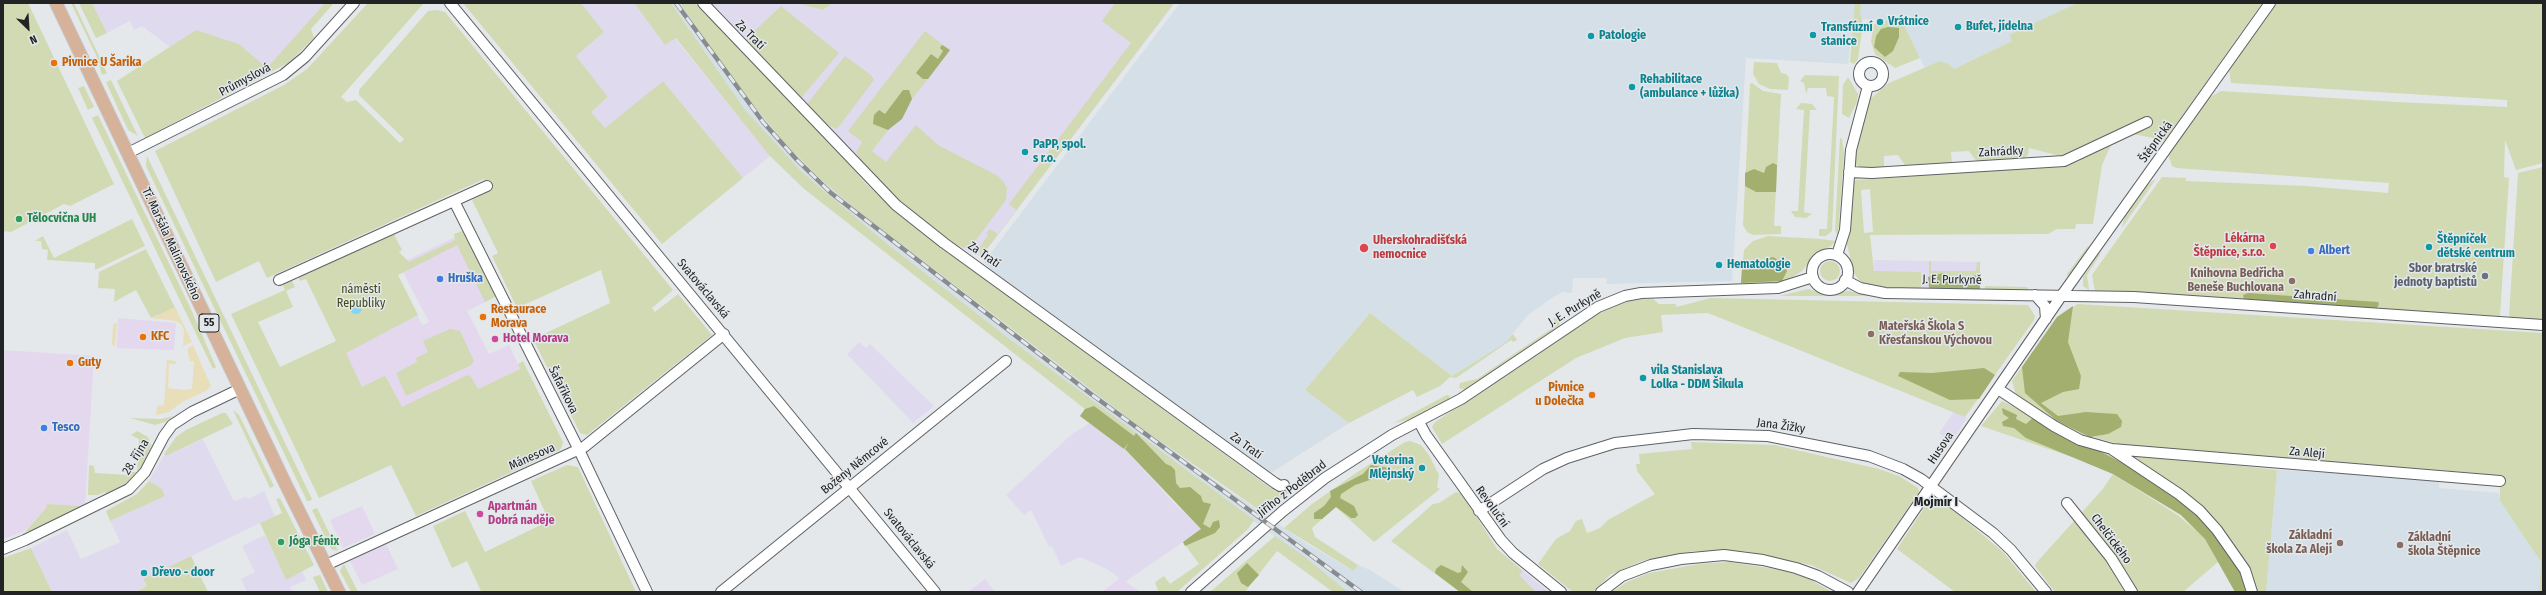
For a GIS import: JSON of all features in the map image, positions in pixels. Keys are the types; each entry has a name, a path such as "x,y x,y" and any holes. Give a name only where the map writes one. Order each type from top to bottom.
{"main road":[{"name":"Tř. Maršála Malinovského","path":"56,3 240,389 339,592"}],"street":[{"name":"Průmyslová","path":"128,153 283,75 305,58 354,3"},
{"name":"Svatováclavská","path":"450,3 935,592"},
{"name":"Za Tratí","path":"703,3 896,205 944,243 1275,483 1284,485"},
{"name":"Štěpnická","path":"2062,295 2270,3"},
{"path":"1837,255 1845,230 1850,150 1868,86"},
{"name":"Zahrádky","path":"1849,172 1878,173 2064,161 2147,122"},
{"path":"279,280 487,186"},
{"name":"Šafaříkova","path":"454,202 579,450 647,592"},
{"path":"1828,254 1837,255 1844,260 1847,268 1845,280 1838,287 1828,289 1819,286 1813,277 1812,268 1817,260 1828,254"},
{"name":"J. E. Purkyně","path":"1419,422 1461,399 1589,312 1617,299 1657,291 1778,288 1813,277"},
{"name":"J. E. Purkyně","path":"1845,280 1860,288 1885,293 2062,295"},
{"path":"2035,295 2045,306 2046,319"},
{"name":"Husova","path":"1858,592 2062,295"},
{"name":"Zahradní","path":"2062,295 2204,301 2543,325"},
{"name":"Mánesova","path":"326,565 579,450 724,334"},
{"name":"Boženy Němcové","path":"721,592 1006,361"},
{"name":"28. října","path":"3,549 25,540 129,489 145,472 172,425 192,412 240,389"},
{"name":"Za Alejí","path":"1998,389 2054,426 2080,440 2112,449 2500,481"},
{"name":"Revoluční","path":"1419,422 1430,441 1479,510 1513,553 1561,592"},
{"name":"Jiřího z Poděbrad","path":"1191,592 1302,495 1392,435 1419,422"},
{"name":"Jana Žižky","path":"1479,510 1529,477 1567,458 1615,443 1670,435 1750,434 1796,441 1886,462 1931,486 1980,522 2003,542 2046,592"},
{"name":"Za Alejí","path":"2112,449 2179,494 2200,511 2217,530 2245,570 2252,592"},
{"name":"Chelčického","path":"2067,503 2110,558 2132,592"},
{"path":"1601,592 1622,576 1651,565 1681,559 1724,556 1763,560 1796,568 1818,576 1848,592"}],"shaded area":[{"path":"92,3 325,3 267,69 239,44 196,30 170,47 142,26 134,30 130,21 107,33"},
{"path":"581,3 634,3 665,45 675,38 770,156 743,178 663,81 605,129 591,112 608,97 575,56 604,32"},
{"path":"671,3 680,3 736,84 783,141 819,178 858,211 1043,354 1212,479 1309,545 1354,571 1358,565 1370,570 1404,592 1349,592 1011,340 885,242 803,173 767,135 746,111"},
{"path":"712,3 1175,3 981,257 957,246 856,158"},
{"name":"Uherskohradišťská nemocnice","path":"1180,3 2077,3 2009,35 2012,41 1954,69 1949,64 1940,61 1925,68 1902,21 1854,19 1848,64 1746,58 1732,281 1606,284 1607,278 1573,278 1572,293 1563,292 1553,297 1528,315 1505,343 1452,376 1370,313 1305,390 1349,423 1271,473 1018,289 999,279 984,262"},
{"path":"459,235 491,299 467,311 489,354 509,345 520,369 478,389 458,379 402,408 386,377 384,376 362,387 343,348 416,312 422,325 429,322 399,264"},
{"path":"1874,260 1980,262 1980,290 1879,288 1874,271"},
{"path":"118,318 176,323 174,350 117,348"},
{"path":"859,342 866,348 870,344 934,406 913,423 847,354"},
{"name":"Tesco","path":"3,350 94,356 85,506 47,504 46,508 25,531 3,539"},
{"path":"1955,410 1967,418 1951,442 1939,433"},
{"path":"1090,423 1125,449 1175,504 1202,529 1125,582 1107,569 1080,557 1061,566 1052,546 1049,547 1031,510 1024,515 1006,495 1072,434"},
{"path":"203,439 234,501 246,497 248,499 264,491 275,516 143,579 147,586 136,592 52,592 31,548 67,530 81,559 120,542 110,521 165,496 162,489 149,481 164,455 166,456"},
{"name":"Základní škola Štěpnice","path":"2277,470 2439,479 2439,488 2499,493 2500,501 2541,562 2539,592 2266,592"},
{"path":"362,506 375,534 343,548 330,520"},
{"path":"265,535 286,579 302,571 306,580 290,587 293,592 247,592 241,579 255,572 242,546"},
{"path":"386,544 398,569 362,585 350,561"},
{"path":"1497,549 1523,571 1549,592 1518,592"},
{"path":"1120,578 1139,591 1102,592"},
{"path":"985,579 995,592 968,592"}],"green space":[{"path":"3,3 28,3 114,184 70,206 64,204 11,232 3,231"},
{"path":"71,3 74,3 107,73 102,75 96,55"},
{"path":"79,3 92,3 107,33 96,38"},
{"path":"325,3 334,3 311,29 314,38 288,63 145,138 117,81 196,30 239,44 267,68"},
{"path":"368,3 424,3 341,97 347,102 356,100 400,143 404,139 359,95 359,90 428,11 437,10 445,12 673,290 652,308 655,312 678,294 712,335 587,435 580,433 533,339 610,303 601,270 517,308 492,256 498,253 472,200 490,191 484,179 267,278 259,261 216,282 155,151 284,85 307,69"},
{"path":"463,3 581,3 604,32 576,56 608,97 591,112 605,128 663,81 743,178 662,244"},
{"path":"634,3 671,3 746,111 803,173 885,242 1011,340 1254,520 1248,529 1177,592 1159,592 1155,583 1158,580 1164,576 1170,584 1199,564 1183,542 1201,529 1125,449 1129,442 1124,449 1080,416 1085,409 803,188 768,154 676,38 665,45"},
{"path":"680,3 695,3 830,142 867,185 930,239 1276,492 1294,489 1262,512 1140,427 858,211 819,178 783,141 736,84"},
{"path":"797,3 832,3 823,10"},
{"path":"1115,3 1174,3 981,257 979,248 988,235 986,233 990,229 998,234 1016,210 1009,204 1131,43 1102,21"},
{"path":"1855,3 1861,3 1860,14 1863,24 1858,59 1854,64 1850,62"},
{"path":"2077,3 2262,3 2165,140 2132,134 2114,138 2102,165 2093,224 2076,224 2075,229 2057,229 2048,234 1870,235 1874,271 1921,272 1921,289 1879,288 1866,285 1859,280 1854,273 1847,244 1852,185 1856,180 2064,166 2080,161 2029,148 2028,155 2023,159 1977,162 1969,151 1951,152 1952,163 1905,165 1898,155 1884,156 1884,167 1861,168 1854,163 1854,154 1870,99 1889,83 1940,61 1949,64 1954,69 2012,41 2009,35","holes":["1870,189 1873,232 1864,233 1861,190"]},
{"path":"2275,3 2543,3 2543,163 2516,170 2505,140 2504,177 2509,178 2500,316 2095,291 2092,275 2162,177 2186,178 2186,181 2306,186 2388,193 2389,183 2176,168 2172,166 2168,154 2207,99 2221,91 2507,107 2507,100 2231,83 2229,68"},
{"path":"781,6 839,53 801,98 745,40"},
{"path":"1885,20 1902,21 1920,58 1895,68 1875,54 1871,41 1874,24 1885,24"},
{"path":"1888,27 1899,28 1899,37 1893,51 1885,57 1874,47 1876,36 1881,29"},
{"path":"925,31 950,50 872,151 886,162 916,125 938,145 998,176 1003,181 1007,188 1006,200 972,245 965,248 957,246 897,201 861,165 861,161 856,152 862,142 848,131"},
{"path":"942,45 950,50 928,79 923,79 916,73 931,54 938,59 943,51 940,48"},
{"path":"845,56 871,75 874,80 837,129 827,125 807,104"},
{"path":"1754,62 1777,63 1781,73 1786,74 1789,78 1788,90 1770,89 1759,84 1753,74"},
{"path":"1805,75 1839,76 1832,231 1826,236 1819,236 1819,229 1827,229 1834,97 1827,96 1826,88 1808,88 1806,94 1804,83 1800,81"},
{"path":"1848,77 1858,94 1857,102 1849,118 1842,114 1843,85"},
{"path":"111,80 138,136 128,130 106,82"},
{"path":"1752,83 1763,91 1781,94 1774,226 1781,226 1781,234 1753,235 1747,232 1743,225 1750,84"},
{"path":"84,86 94,107 88,110 78,88"},
{"path":"903,90 909,90 912,99 902,119 888,130 873,124 874,115 879,110 885,114"},
{"path":"1801,103 1812,104 1817,110 1810,110 1804,212 1812,214 1806,218 1795,217 1791,211 1798,211 1804,110 1796,109"},
{"path":"98,115 190,307 216,367 213,369 92,118"},
{"path":"1840,138 1842,139 1844,154 1838,236 1835,230"},
{"path":"147,156 312,499 310,501 307,501 146,166"},
{"path":"1773,163 1777,165 1776,192 1756,192 1745,186 1745,173 1754,169 1764,173 1766,167"},
{"path":"2543,167 2543,320 2509,317 2518,173"},
{"path":"2156,179 2122,228 2125,215 2145,186"},
{"path":"132,219 145,246 95,270 95,263 47,260 48,250 42,249 41,241 35,241 43,236 54,258"},
{"name":"náměstí Republiky","path":"462,231 466,233 497,296 485,302 457,245 398,275 418,315 346,353 362,387 384,376 386,377 402,407 467,375 471,377 478,389 520,369 518,364 523,361 563,442 560,450 416,516 391,465 319,498 231,314 285,290 282,283 291,279 295,287 286,291 293,307 258,322 280,367 336,341 306,279 300,281 298,276 368,243 369,246 394,234 402,250 399,252 409,262 455,240 454,234"},
{"path":"1768,236 1836,241 1831,246 1815,254 1802,271 1788,280 1771,283 1741,283 1744,250 1753,241"},
{"path":"2088,246 2091,248 2069,280 2067,274"},
{"path":"146,249 182,322 157,315 151,318 136,290 114,302 115,289 98,288 99,272"},
{"path":"2099,253 2100,255 2087,275 2089,290 2083,286 2083,277"},
{"path":"1773,257 1783,263 1787,271 1782,281 1741,283 1742,267"},
{"path":"1826,261 1834,261 1840,267 1840,275 1834,281 1826,281 1820,275 1820,267"},
{"path":"1929,261 1931,261 1931,271 1976,271 1977,262 1980,262 1980,290 1929,288"},
{"path":"1943,273 1963,280 1976,275 1980,277 1980,290 1929,288 1928,277"},
{"path":"1985,286 2027,287 2029,291 1985,290"},
{"path":"1808,289 1825,294 1849,291 1871,296 1779,296"},
{"path":"2248,293 2378,302 2379,304 2377,308 2244,299 2243,295"},
{"path":"1643,298 1653,299 1659,304 1676,304 1676,307 1711,298 2028,305 2035,316 2034,320 1965,417 1708,313 1661,315 1663,332 1625,338 1576,358 1442,444 1432,427 1435,422 1597,314 1623,303"},
{"path":"2078,304 2543,333 2543,592 2539,592 2541,562 2500,501 2500,475 2123,445 2082,434 2057,421 2016,395 2012,381 2057,317"},
{"path":"2073,306 2068,342 2081,376 2079,389 2063,392 2041,403 2058,416 2086,412 2117,414 2122,421 2121,427 2108,434 2090,437 2057,421 2025,393 2022,367 2057,317"},
{"path":"1370,313 1452,376 1505,343 1513,334 1517,340 1513,342 1511,340 1456,378 1450,377 1440,386 1417,397 1413,390 1349,423 1305,390"},
{"path":"1555,318 1560,321 1559,326 1465,390 1459,388 1460,383 1477,379 1557,325 1553,319"},
{"path":"450,329 460,331 474,361 471,365 406,396 396,373 417,362 416,358 428,352 423,341"},
{"path":"1984,368 1995,375 1979,399 1950,400 1898,376 1900,372 1932,373"},
{"path":"1447,395 1450,396 1448,401 1435,409 1412,419 1394,423"},
{"path":"2002,401 2103,450 2277,470 2266,592 2235,592 2214,554 2218,562 2183,592 2055,592 2035,566 2102,490 2113,474 2078,459 1981,426","holes":["2113,474 2181,515 2197,532 2179,516"]},
{"path":"1094,406 1134,436 1136,433 1166,464 1171,466 1175,470 1176,483 1180,488 1190,487 1201,496 1203,502 1211,504 1203,524 1210,528 1213,522 1219,520 1220,527 1215,533 1185,546 1183,542 1201,529 1125,449 1129,442 1124,449 1080,416 1085,409"},
{"path":"2002,408 2017,415 2016,419 2026,424 2034,417 2136,470 2197,513 2217,535 2241,574 2247,592 2235,592 2205,539 2181,515 2113,474 2026,438 2014,428 2003,426 2002,422 2009,418 2003,414"},
{"path":"233,410 239,415 274,486 270,488"},
{"path":"222,413 226,413 233,424 166,456 164,454 176,437 186,430"},
{"path":"173,416 165,422 155,425 130,418 161,419"},
{"path":"137,431 148,437 151,444 150,450 139,471 127,484 107,495 105,492 98,495 88,495 89,465 94,466 95,473 129,475 131,472 137,472 139,439 131,435"},
{"path":"1410,441 1421,445 1429,455 1439,475 1437,487 1440,489 1374,542 1336,507 1312,528 1315,537 1358,565 1354,571 1284,528 1312,504 1356,473 1405,442"},
{"path":"1691,442 1774,445 1879,469 1899,476 1918,488 1919,492 1859,578 1851,583 1811,565 1744,551 1694,551 1642,561 1610,575 1593,592 1573,592 1538,564 1556,539 1570,531 1576,521 1582,519 1587,533 1600,528 1608,520 1655,494 1637,471 1636,464 1640,464 1639,454 1692,449"},
{"path":"567,465 578,467 636,592 479,592 481,591 467,561 452,568 433,526 465,511 485,552 549,521 531,481"},
{"path":"1371,465 1389,468 1393,472 1355,485 1341,494 1340,498 1354,506 1358,515 1355,518 1351,518 1336,507 1322,519 1314,519 1314,513 1324,506 1331,497 1330,491 1363,474"},
{"path":"149,481 162,489 165,496 110,521 106,511 137,494"},
{"path":"1456,492 1462,494 1497,549 1523,571 1519,575 1536,592 1460,592 1391,541 1433,504 1439,503"},
{"path":"1935,497 1939,498 2003,552 2036,592 1955,592 1897,549 1926,505"},
{"path":"280,498 314,565 286,580 260,523 282,513 276,499"},
{"path":"47,504 82,506 36,529 25,532 46,508"},
{"path":"317,508 338,551 331,549 312,510"},
{"path":"1275,536 1305,557 1348,592 1333,592 1277,551 1245,592 1210,592"},
{"path":"31,548 52,592 3,592 3,558"},
{"path":"191,556 208,592 136,592 147,586 143,579"},
{"path":"1729,562 1782,570 1809,579 1832,592 1612,592 1627,582 1649,573 1699,564"},
{"path":"1247,563 1259,575 1248,587 1241,583 1237,573"},
{"path":"344,564 358,592 351,592 340,571"},
{"path":"1441,565 1458,573 1461,572 1462,565 1468,572 1461,582 1473,592 1460,592 1435,573 1436,569"},
{"path":"320,575 328,592 320,592 313,577"}],"sand":[{"path":"175,307 192,342 183,346 184,330 181,324 176,321 151,318"},
{"path":"117,323 115,347 112,344 113,324"},
{"path":"193,345 211,386 206,391 182,402 169,412 156,415 157,406 164,405 167,359 177,362 176,364 169,364 168,388 184,390 192,389 194,361 190,361 187,349"}],"water":[{"path":"354,302 358,302 362,308 358,314 354,314 350,310 350,306"}],"railway":[{"path":"676,3 763,122 797,160 831,193 1091,394 1361,592"}],"place":[{"name":"Vrátnice","path":"1880,22"},
{"name":"Bufet, jídelna","path":"1958,27"},
{"name":"Transfúzní stanice","path":"1813,35"},
{"name":"Patologie","path":"1591,36"},
{"name":"Pivnice U Šarika","path":"54,63"},
{"name":"Rehabilitace (ambulance + lůžka)","path":"1632,87"},
{"name":"PaPP, spol. s r.o.","path":"1025,152"},
{"name":"Tělocvična UH","path":"19,219"},
{"name":"Lékárna Štěpnice, s.r.o.","path":"2273,246"},
{"name":"Štěpníček dětské centrum","path":"2429,247"},
{"name":"Uherskohradišťská nemocnice","path":"1364,248"},
{"name":"Albert","path":"2311,251"},
{"name":"Hematologie","path":"1719,265"},
{"name":"Sbor bratrské jednoty baptistů","path":"2485,276"},
{"name":"Hruška","path":"440,279"},
{"name":"Knihovna Bedřicha Beneše Buchlovana","path":"2292,281"},
{"name":"Restaurace Morava","path":"483,317"},
{"name":"Mateřská Škola S Křesťanskou Výchovou","path":"1871,334"},
{"name":"KFC","path":"143,337"},
{"name":"Hotel Morava","path":"495,339"},
{"name":"Guty","path":"70,363"},
{"name":"vila Stanislava Lolka - DDM Šikula","path":"1643,378"},
{"name":"Pivnice u Dolečka","path":"1592,395"},
{"name":"Tesco","path":"44,428"},
{"name":"Veterina Mlejnský","path":"1422,468"},
{"name":"Apartmán Dobrá naděje","path":"480,514"},
{"name":"Jóga Fénix","path":"281,542"},
{"name":"Základní škola Za Alejí","path":"2340,543"},
{"name":"Základní škola Štěpnice","path":"2400,545"},
{"name":"Dřevo - door","path":"144,573"}],"district":[{"name":"Mojmír I","path":"1936,502"}]}
